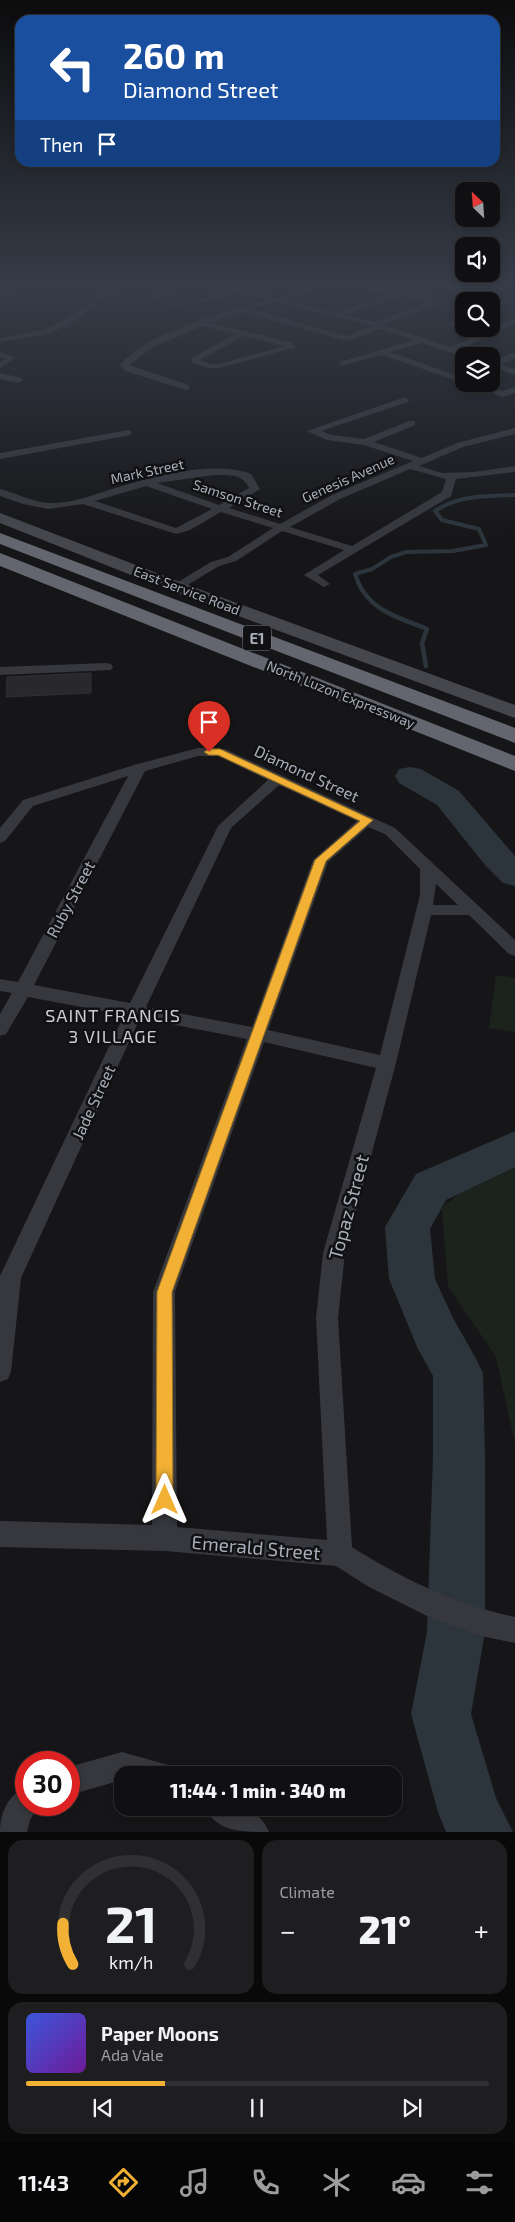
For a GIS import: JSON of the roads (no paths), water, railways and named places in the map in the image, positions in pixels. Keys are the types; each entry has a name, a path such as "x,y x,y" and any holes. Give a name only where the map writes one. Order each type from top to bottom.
{"highway":[{"name":"North Luzon Expressway","path":"0,538 515,736"},
{"name":"North Luzon Expressway","path":"0,559 515,764"}],"main road":[{"name":"East Service Road","path":"0,518 183,589 515,712"}],"street":[{"path":"133,369 186,387"},
{"path":"433,369 455,377"},
{"path":"0,376 19,380"},
{"path":"496,392 502,394 515,390"},
{"path":"405,400 312,431 330,438 365,442 422,461"},
{"path":"365,442 412,423"},
{"name":"Genesis Avenue","path":"232,559 280,528 336,497 460,445 515,431"},
{"path":"0,456 128,433"},
{"path":"410,466 441,476 474,475 515,469"},
{"name":"Mark Street","path":"0,492 44,506 84,501 145,483 222,470 238,472 247,476 256,489 221,509"},
{"path":"324,584 310,575 447,494 452,475"},
{"name":"Samson Street","path":"145,483 280,528 352,549"},
{"path":"84,501 176,530 186,528 221,509"},
{"path":"183,589 225,569 232,559"},
{"path":"0,671 107,666"},
{"name":"Diamond Street","path":"0,838 28,803 139,768 198,752 220,752 390,831 515,950"},
{"name":"Ruby Street","path":"0,1029 23,990 139,768"},
{"name":"Jade Street","path":"0,1371 10,1278 135,1011 225,826 278,778"},
{"path":"165,1538 164,1292 256,1034 321,860 367,820"},
{"name":"Topaz Street","path":"340,1554 327,1318 334,1253 387,1063 428,895 428,867"},
{"path":"424,910 474,910"},
{"path":"0,985 256,1034 387,1063"},
{"name":"Emerald Street","path":"0,1534 165,1538 340,1554 378,1578 438,1608 481,1623 515,1630"},
{"path":"80,1778 114,1768"},
{"path":"12,1832 17,1816"},
{"path":"231,1816 254,1832"}],"waterway":[{"path":"359,584 355,574 372,569 391,557 406,552 453,551 486,545 479,529 442,520 435,511 463,499 515,495"},
{"path":"359,584 363,592 378,607 396,617 427,629 422,643 426,666"},
{"path":"410,776 448,798 497,858 515,875"},
{"path":"481,1832 469,1812 441,1714 456,1632 459,1456 458,1373 435,1333 412,1279 407,1227 431,1187 515,1148"}],"district":[{"name":"SAINT FRANCIS 3 VILLAGE","path":"113,1025"}]}
